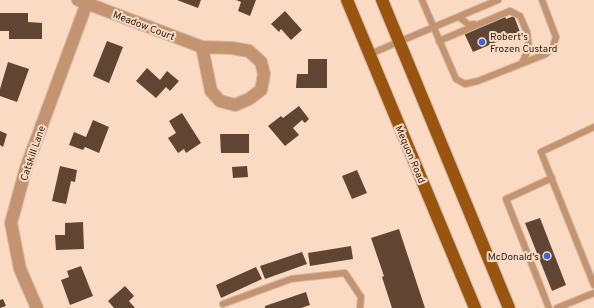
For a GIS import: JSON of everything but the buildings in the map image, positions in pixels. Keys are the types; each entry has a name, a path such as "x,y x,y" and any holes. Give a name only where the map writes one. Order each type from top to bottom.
{"main road":[{"name":"Mequon Road","path":"347,0 475,308"},
{"path":"382,0 509,308"}],"street":[{"name":"Meadow Court","path":"84,1 202,47 232,48 249,51 261,62 264,74 261,90 250,99 235,105 220,101 211,91 202,47"},
{"name":"Catskill Lane","path":"37,308 20,269 6,223 84,1"}],"lane":[{"path":"422,0 456,79 466,84 478,81 546,54 553,47 556,37 542,0"},
{"path":"370,54 498,0"},
{"path":"439,41 510,11 520,16 527,32 530,48 522,63"},
{"path":"459,17 469,25 480,24"},
{"path":"594,127 541,152 594,285"},
{"path":"549,308 506,199 552,178"},
{"path":"223,304 291,280 345,273 361,297 360,308"},
{"path":"557,308 594,293"}],"place":[{"name":"Robert's Frozen Custard","path":"482,42"},
{"name":"McDonald's","path":"547,256"}]}
